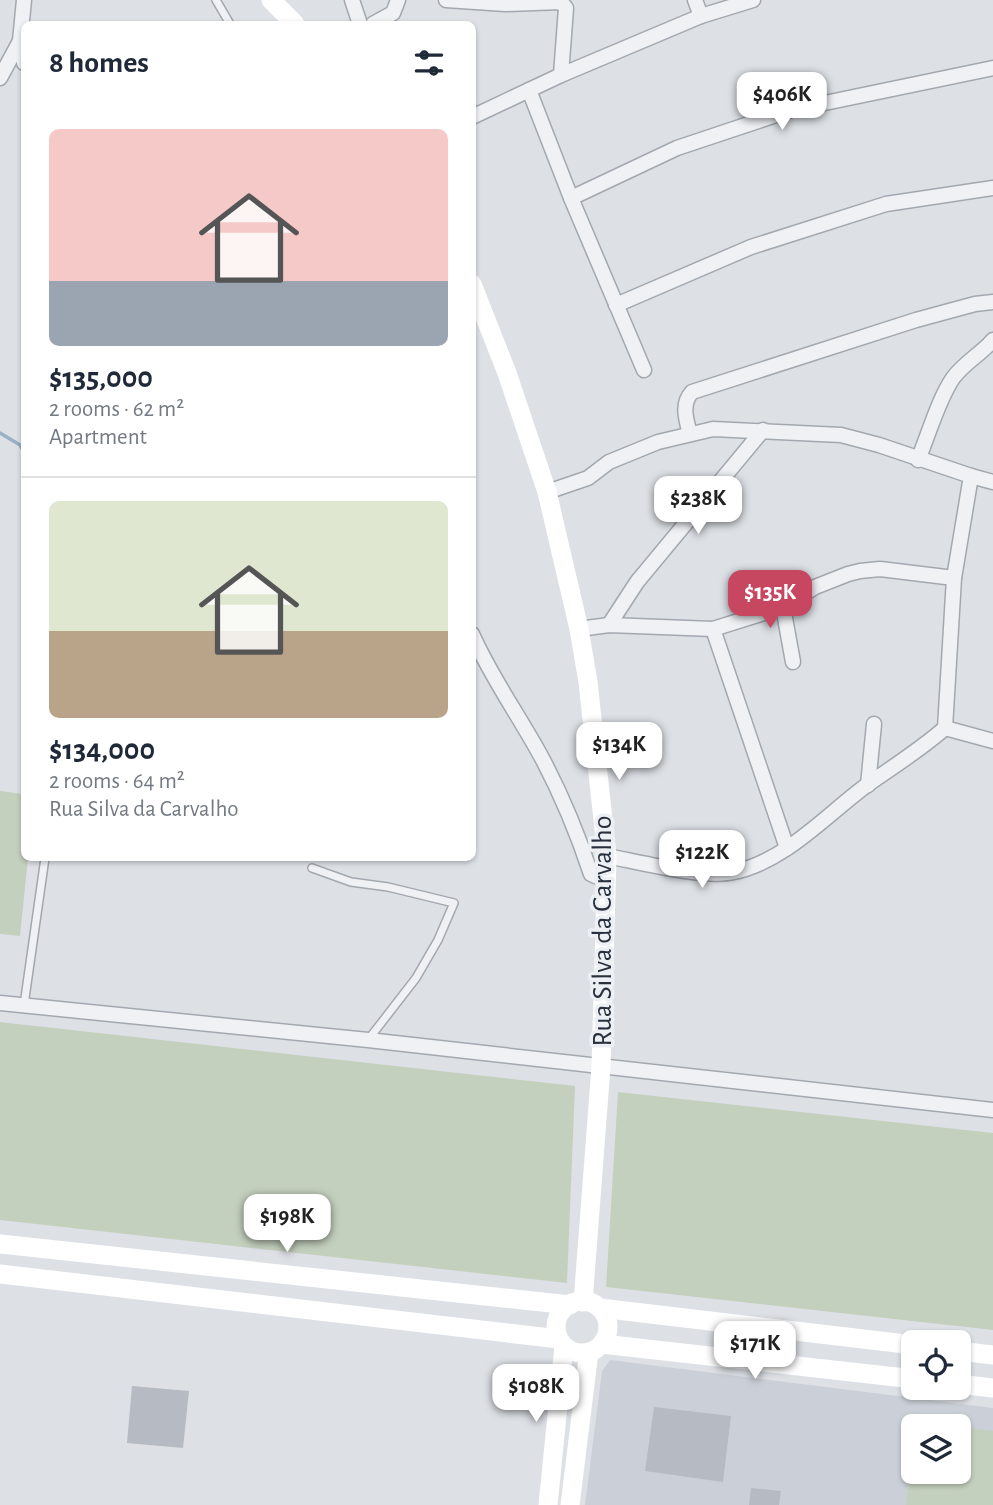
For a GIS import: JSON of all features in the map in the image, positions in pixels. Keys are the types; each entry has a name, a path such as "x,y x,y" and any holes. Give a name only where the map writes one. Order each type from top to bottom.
{"main road":[{"path":"271,0 292,21"},
{"name":"Rua Silva da Carvalho","path":"476,294 507,373 547,492 579,629 588,682 607,856 601,1067 584,1305"},
{"path":"0,1244 584,1305 901,1343"},
{"path":"0,1274 561,1343 573,1352 596,1348 901,1378"},
{"path":"548,1505 561,1343 556,1322 560,1313 584,1305"},
{"path":"570,1505 596,1348 608,1328 606,1319 584,1305"},
{"path":"971,1352 993,1354"},
{"path":"971,1385 993,1388"}],"street":[{"path":"22,21 24,0"},
{"path":"352,0 359,21"},
{"path":"378,21 393,13 398,0"},
{"path":"446,0 505,4 561,2 566,8 561,75"},
{"path":"695,0 701,16"},
{"path":"476,115 561,75 701,16 754,0"},
{"path":"21,31 21,46"},
{"path":"0,78 20,41"},
{"path":"571,198 677,148 791,110 993,68"},
{"path":"529,90 571,198 644,370"},
{"path":"616,305 751,247 886,204 993,188"},
{"path":"690,434 684,406 686,398 692,392 916,320 975,304 993,302"},
{"path":"918,460 951,381 961,368 980,355 993,340"},
{"path":"547,492 588,478 609,462 658,442 713,429 841,435 993,482"},
{"path":"609,625 637,582 763,430"},
{"path":"607,856 708,873 733,873 787,848 867,785 919,751 945,728 954,579 971,476"},
{"path":"579,629 609,625 713,629 783,607 815,587 848,573 860,571 880,569 954,579"},
{"path":"783,607 793,662"},
{"path":"713,629 787,848"},
{"path":"476,643 488,669 556,785 592,874 606,877"},
{"path":"867,785 874,724"},
{"path":"945,728 993,741"},
{"path":"0,1003 993,1111"}],"lane":[{"path":"216,0 228,21"},
{"path":"24,1006 45,861"},
{"path":"312,868 351,882 388,887 454,903 438,940 416,978 368,1041"}],"shaded area":[{"path":"610,1360 901,1396 901,1400 929,1400 993,1408 993,1505 585,1505 602,1371"}],"green space":[{"path":"0,791 21,794 21,861 28,861 20,936 0,934"},
{"path":"0,1022 575,1086 567,1283 0,1220"},
{"path":"618,1092 993,1133 993,1330 606,1287"},
{"path":"971,1428 993,1431 993,1505 906,1505 908,1484 971,1484"}],"building":[{"path":"132,1386 189,1391 183,1448 127,1443"},
{"path":"654,1407 731,1416 723,1482 645,1471"},
{"path":"751,1488 781,1491 779,1505 749,1505"}],"waterway":[{"path":"0,433 21,447"}]}
